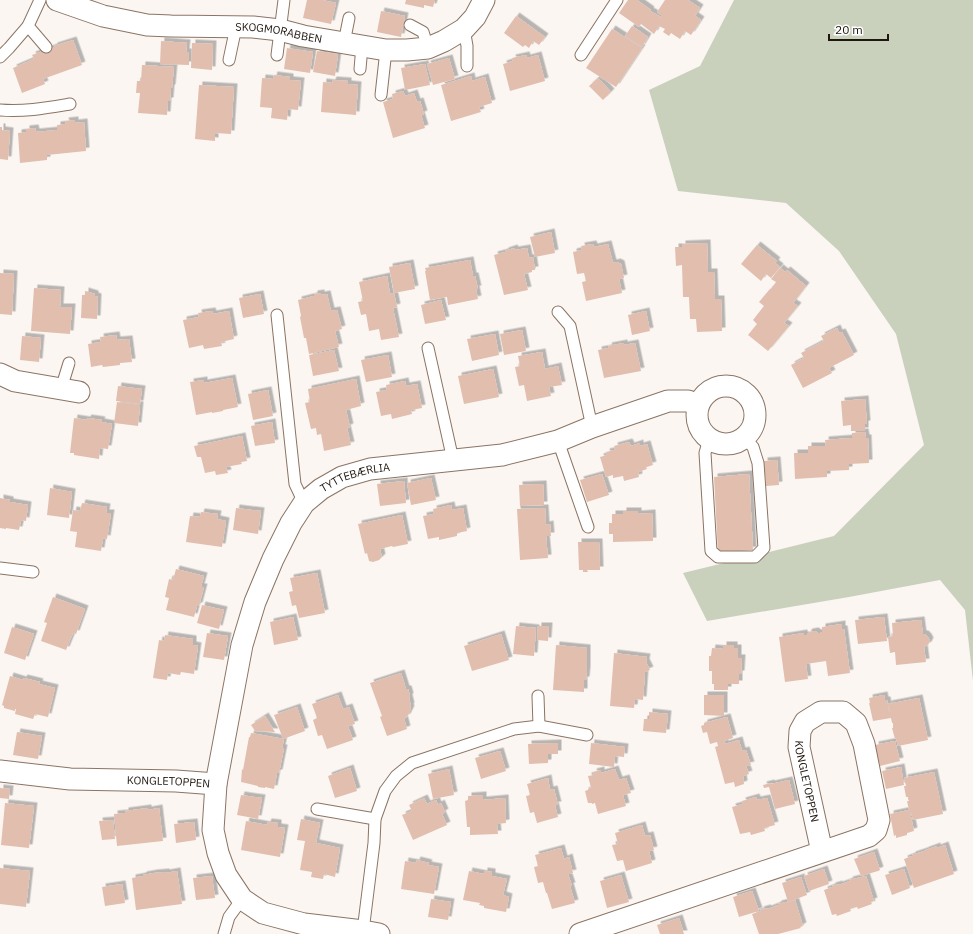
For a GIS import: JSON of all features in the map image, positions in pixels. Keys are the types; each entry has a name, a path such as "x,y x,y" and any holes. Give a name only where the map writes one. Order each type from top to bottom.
{"street":[{"name":"SKOGMORABBEN","path":"57,0 77,4 103,16 147,25 236,27 280,30 303,36 386,50 428,48 444,41 464,28 475,17 484,0"},
{"path":"0,374 15,381 70,390"},
{"path":"731,385 743,390 752,400 756,414 753,427 745,438 733,443 721,444 709,439 700,430 697,418 698,405 705,393 717,386 731,385"},
{"name":"TYTTEBÆRLIA","path":"216,784 242,645 255,602 273,559 291,523 304,503 321,489 342,477 370,469 502,455 558,441 592,427 668,401 688,401 698,405"},
{"name":"KONGLETOPPEN","path":"580,934 822,852 869,836 876,830 879,820 864,744 856,722 843,712 820,712 805,722 800,731 800,746 822,852"},
{"name":"KONGLETOPPEN","path":"0,771 70,779 176,781 216,784 213,830 218,853 226,875 242,899 263,913 304,924 371,932"}],"lane":[{"path":"0,57 28,26 40,0"},
{"path":"277,55 284,0"},
{"path":"581,55 617,0"},
{"path":"349,18 353,45 360,69"},
{"path":"410,25 423,32 428,48"},
{"path":"28,26 46,47"},
{"path":"229,60 236,27"},
{"path":"464,28 467,46 467,66"},
{"path":"381,95 386,50"},
{"path":"0,110 32,110 70,104"},
{"path":"558,312 570,326 592,427"},
{"path":"277,315 296,484 304,503"},
{"path":"428,348 453,460"},
{"path":"69,363 70,390"},
{"path":"709,439 705,454 711,551 718,557 755,557 764,548 758,463 753,448 745,438"},
{"path":"558,441 588,527"},
{"path":"0,568 33,572"},
{"path":"538,696 539,726"},
{"path":"371,932 375,819 385,790 396,776 412,763 514,730 539,726 587,736"},
{"path":"317,809 375,819"},
{"path":"224,934 229,917 242,899"}],"green space":[{"path":"734,0 973,0 973,681 965,610 940,580 707,621 683,573 834,536 924,445 896,334 839,251 786,203 678,191 649,90 700,66"}],"building":[{"path":"307,0 322,0 336,3 331,24 303,18"},
{"path":"406,0 435,0 433,7 424,5 424,8 405,4"},
{"path":"628,0 637,0 651,10 650,11 661,17 661,15 657,12 665,0 688,0 700,8 695,16 701,20 691,35 685,31 680,39 671,33 669,36 663,32 665,29 659,26 654,34 641,24 639,27 619,13"},
{"path":"381,11 405,16 401,37 377,32"},
{"path":"516,16 545,37 539,45 533,41 529,48 525,45 523,47 504,33"},
{"path":"632,26 648,37 642,47 625,36"},
{"path":"612,29 642,48 616,87 586,68"},
{"path":"73,40 82,65 43,79 45,84 22,93 13,68 34,59 32,55"},
{"path":"161,41 187,43 186,52 189,52 189,65 160,64"},
{"path":"192,43 213,44 212,70 191,68"},
{"path":"287,48 313,52 310,73 284,69"},
{"path":"317,51 338,54 335,76 313,72"},
{"path":"526,55 527,58 538,55 545,81 510,91 503,64 513,61 512,58"},
{"path":"449,58 455,79 433,85 427,64"},
{"path":"425,64 430,85 405,90 401,68"},
{"path":"142,65 174,67 167,115 138,113 140,93 136,93 137,81 141,81"},
{"path":"274,75 290,77 290,80 301,81 298,110 288,109 287,120 271,118 272,108 260,107 262,78 273,79"},
{"path":"471,76 472,81 485,77 492,103 479,107 481,112 451,121 441,85"},
{"path":"598,78 611,92 603,100 589,86"},
{"path":"333,80 348,81 348,84 358,85 356,115 321,112 323,82 332,83"},
{"path":"199,85 234,87 231,134 215,133 215,141 195,139"},
{"path":"403,91 405,96 414,93 417,102 420,101 424,114 421,115 425,128 393,138 383,102 393,99 392,94"},
{"path":"75,120 75,123 84,122 86,151 47,155 47,160 20,163 18,133 26,132 26,129 35,128 36,132 57,130 57,125 66,124 65,121"},
{"path":"0,127 2,127 2,130 10,131 8,160 0,159"},
{"path":"551,232 555,253 535,257 530,237"},
{"path":"707,243 708,272 714,272 715,299 721,299 722,331 697,332 696,319 690,319 689,297 683,297 682,265 676,266 675,247 682,247 682,244"},
{"path":"593,244 594,247 608,244 613,263 617,262 621,264 624,278 619,279 622,293 586,301 582,282 586,281 584,273 577,274 573,252 582,250 581,246"},
{"path":"757,245 777,261 775,263 780,267 771,278 766,274 761,281 741,264"},
{"path":"514,248 515,250 527,248 529,258 533,257 535,270 524,274 528,290 504,295 494,255"},
{"path":"470,260 473,276 475,276 478,289 476,289 478,299 448,305 447,297 430,300 425,268"},
{"path":"410,263 415,289 394,293 389,267"},
{"path":"780,268 785,272 787,270 806,286 793,303 798,306 784,323 789,326 768,351 748,335 757,324 753,320 764,306 759,302 776,282 771,279"},
{"path":"0,273 14,274 12,315 0,314"},
{"path":"387,276 390,294 394,293 397,307 393,308 399,337 381,340 379,329 369,331 366,314 361,315 358,302 363,301 359,282"},
{"path":"34,288 61,290 60,307 72,307 70,334 31,331"},
{"path":"85,291 95,294 95,296 98,297 97,319 81,318 82,295 85,295"},
{"path":"321,293 321,295 327,294 331,311 337,310 342,329 335,331 339,347 309,354 306,338 304,338 298,300"},
{"path":"260,294 264,314 243,318 239,298"},
{"path":"441,300 446,320 425,324 421,305"},
{"path":"212,311 213,314 229,311 234,339 221,342 222,346 204,349 203,345 189,348 183,320 199,317 198,313"},
{"path":"646,311 650,331 632,335 628,315"},
{"path":"837,328 839,333 842,332 854,355 829,368 832,373 803,388 791,365 804,358 801,353 824,341 821,336"},
{"path":"522,330 526,351 504,355 500,334"},
{"path":"495,334 499,355 472,361 467,339"},
{"path":"116,335 117,340 129,339 132,362 120,363 120,365 103,367 102,365 91,367 88,344 101,342 100,337"},
{"path":"22,336 41,338 39,362 20,360"},
{"path":"624,343 624,345 635,343 641,371 604,378 598,350 609,348 608,346"},
{"path":"334,350 339,371 313,376 309,355"},
{"path":"542,352 545,369 558,366 562,385 549,387 551,396 527,401 524,385 519,386 515,367 520,366 518,356"},
{"path":"388,355 392,377 366,382 361,360"},
{"path":"493,369 499,397 464,404 458,376"},
{"path":"232,378 238,407 196,415 190,382 204,380 204,383"},
{"path":"356,379 361,406 346,410 350,427 347,428 351,445 324,451 321,434 317,435 316,428 311,429 305,403 310,402 308,389"},
{"path":"405,381 406,386 417,384 422,408 411,410 412,414 392,419 391,414 381,416 376,392 387,390 386,385"},
{"path":"118,386 142,389 140,404 116,401"},
{"path":"268,390 273,416 253,420 248,394"},
{"path":"865,399 867,424 865,424 865,431 851,431 851,425 843,426 841,401"},
{"path":"117,402 140,405 138,426 114,423"},
{"path":"74,418 102,420 101,422 112,424 108,449 100,448 99,459 70,453"},
{"path":"272,422 275,443 255,446 251,426"},
{"path":"865,432 866,438 868,438 869,463 849,464 849,470 827,471 827,477 795,479 794,453 808,453 808,446 826,446 825,440 852,438 852,433"},
{"path":"242,436 247,461 241,462 242,464 226,467 228,473 216,475 215,471 205,473 201,457 197,457 194,446"},
{"path":"629,442 631,446 640,443 640,446 647,444 653,465 638,472 639,477 624,481 623,476 613,478 613,475 606,477 600,457 607,455 606,452 615,450 614,446"},
{"path":"777,460 779,485 766,486 764,461"},
{"path":"602,474 609,495 587,502 580,480"},
{"path":"749,474 753,550 718,553 714,477"},
{"path":"431,478 436,500 411,505 407,483"},
{"path":"404,481 406,503 380,506 377,484"},
{"path":"543,484 544,505 520,506 519,485"},
{"path":"50,488 72,492 69,518 47,515"},
{"path":"0,498 10,500 10,502 28,505 26,521 21,520 19,530 0,528"},
{"path":"82,503 107,507 106,513 111,513 107,539 103,538 101,551 75,547 77,532 70,531 73,510 80,511"},
{"path":"451,505 452,510 463,508 467,531 457,533 457,536 439,540 439,537 428,539 423,516 434,514 433,509"},
{"path":"236,508 261,511 258,534 233,530"},
{"path":"545,508 546,525 550,524 551,536 546,536 548,558 520,560 517,509"},
{"path":"623,511 638,511 638,514 652,513 653,541 613,542 613,534 609,534 609,523 612,523 612,514 623,514"},
{"path":"201,512 218,514 217,519 226,521 222,547 186,542 190,516 200,517"},
{"path":"402,515 408,544 380,549 382,557 373,562 369,561 367,553 365,554 358,524"},
{"path":"578,542 599,542 600,570 587,570 588,572 583,572 583,570 579,570"},
{"path":"176,569 204,576 201,587 204,587 199,606 197,606 194,617 166,610 169,598 165,597 169,579 173,580"},
{"path":"317,573 325,613 299,618 296,605 292,606 289,592 293,591 290,578"},
{"path":"53,597 85,609 76,634 73,633 66,650 41,641 47,623 44,622"},
{"path":"202,605 224,610 219,629 197,623"},
{"path":"293,617 298,640 274,645 270,622"},
{"path":"884,617 887,641 858,644 855,620"},
{"path":"921,620 923,634 928,637 930,641 928,645 924,647 926,662 896,665 895,652 890,653 888,637 893,636 892,623"},
{"path":"842,624 850,673 828,676 826,661 806,664 808,679 785,682 779,637 804,633 804,635 807,635 809,632 815,631 820,633 822,632 822,627"},
{"path":"516,626 536,628 534,656 513,654"},
{"path":"538,626 549,626 548,641 537,640"},
{"path":"12,627 34,634 25,660 4,653"},
{"path":"207,633 228,636 224,660 203,657"},
{"path":"501,634 509,660 472,671 464,646"},
{"path":"165,635 193,639 193,645 198,646 194,674 181,672 180,675 168,673 167,680 153,678 159,640 164,641"},
{"path":"556,645 587,648 587,670 586,680 584,680 584,692 553,690"},
{"path":"723,645 734,645 734,648 738,648 738,658 742,658 739,684 728,684 728,690 714,690 714,684 712,684 712,671 709,671 709,656 711,656 712,648 723,649"},
{"path":"614,653 647,657 646,662 650,670 645,672 643,700 635,699 634,708 610,706"},
{"path":"401,673 410,696 411,709 407,717 404,718 407,729 387,736 380,717 382,716 370,683"},
{"path":"10,676 23,680 24,678 40,682 39,684 55,688 48,717 35,714 33,719 15,714 16,709 15,711 4,708 2,705"},
{"path":"338,695 343,709 349,707 355,724 348,726 353,740 327,749 322,735 318,736 313,720 317,718 312,704"},
{"path":"704,695 724,695 724,716 704,715"},
{"path":"884,695 885,700 887,700 889,712 888,704 919,698 928,740 898,746 892,728 893,723 891,718 873,721 869,698"},
{"path":"297,707 305,731 283,739 274,715"},
{"path":"649,712 668,714 666,733 643,731 644,719 649,719"},
{"path":"265,716 275,732 255,731 251,725"},
{"path":"727,717 733,738 724,741 725,744 739,740 742,751 746,750 751,765 746,766 749,774 743,776 744,784 735,787 734,782 725,784 715,747 718,746 717,742 710,744 707,732 703,733 701,726 704,725 704,723"},
{"path":"17,732 42,736 38,759 13,755"},
{"path":"251,733 284,739 282,748 284,748 279,773 277,773 274,789 258,787 241,782 242,769 243,770"},
{"path":"895,741 900,761 880,766 875,745"},
{"path":"558,743 558,754 548,754 548,763 529,764 528,744"},
{"path":"591,743 625,747 624,757 615,756 614,767 589,764"},
{"path":"500,751 506,771 481,779 475,758"},
{"path":"901,767 904,785 886,789 882,771"},
{"path":"350,768 357,791 335,798 328,776"},
{"path":"449,769 454,795 433,799 428,774"},
{"path":"615,769 619,780 626,778 631,793 623,795 626,806 598,814 595,803 588,803 585,791 591,788 588,776 594,775 593,772 601,770 601,773"},
{"path":"934,772 943,814 913,820 910,812 914,831 896,838 896,835 894,836 890,814 909,810 907,801 909,801 908,797 906,797 904,778"},
{"path":"548,778 550,790 554,789 558,805 555,805 558,817 537,823 534,812 530,813 526,796 530,795 527,784"},
{"path":"789,780 795,804 775,809 769,787 764,788 763,785"},
{"path":"0,788 10,789 9,799 0,798"},
{"path":"241,795 262,798 258,819 237,815"},
{"path":"483,795 483,800 505,798 506,823 497,824 498,834 470,835 470,827 467,827 465,801 468,800 468,796"},
{"path":"756,797 757,800 767,798 775,825 764,828 765,831 751,835 750,832 740,834 732,807 743,804 742,801"},
{"path":"424,798 427,804 436,800 438,805 441,803 445,812 442,814 447,825 413,840 402,815 412,811 409,805"},
{"path":"5,803 34,806 29,848 1,845"},
{"path":"148,808 148,810 159,808 163,841 117,846 114,814"},
{"path":"301,819 320,823 316,843 340,848 335,877 324,874 323,879 311,877 312,872 300,870 305,841 297,840"},
{"path":"113,820 115,839 102,840 99,821"},
{"path":"246,821 267,825 268,822 278,823 278,827 285,828 280,857 241,850"},
{"path":"194,822 196,840 176,843 174,824"},
{"path":"642,825 645,836 650,835 654,850 649,851 652,863 626,871 623,860 617,861 612,845 618,844 615,833"},
{"path":"945,845 954,874 914,888 904,859 937,846 937,848"},
{"path":"561,848 564,859 569,857 573,873 568,874 575,903 552,909 543,882 538,883 534,867 538,866 535,855"},
{"path":"874,852 880,870 861,876 854,859"},
{"path":"417,860 429,863 428,865 439,867 434,894 401,889 405,861 416,863"},
{"path":"0,868 30,871 26,907 0,904"},
{"path":"824,869 829,884 809,891 804,876"},
{"path":"904,869 910,888 892,895 885,875"},
{"path":"177,871 182,904 136,910 132,878 154,873"},
{"path":"469,871 484,874 484,871 492,872 492,876 507,879 503,895 509,897 506,912 484,908 484,906 479,905 480,903 463,900"},
{"path":"621,875 629,902 607,908 600,881"},
{"path":"212,876 215,898 196,900 193,878"},
{"path":"866,876 874,901 871,902 872,904 858,909 857,907 850,909 851,911 837,916 836,914 832,915 824,890 850,881 849,880"},
{"path":"801,877 807,895 788,902 782,883"},
{"path":"122,884 125,903 105,906 102,887"},
{"path":"752,891 759,911 739,917 733,897"},
{"path":"431,899 451,902 448,920 428,917"},
{"path":"795,900 803,926 800,927 801,928 778,934 759,934 752,914 778,904"},
{"path":"679,918 684,934 660,934 657,925"}]}
